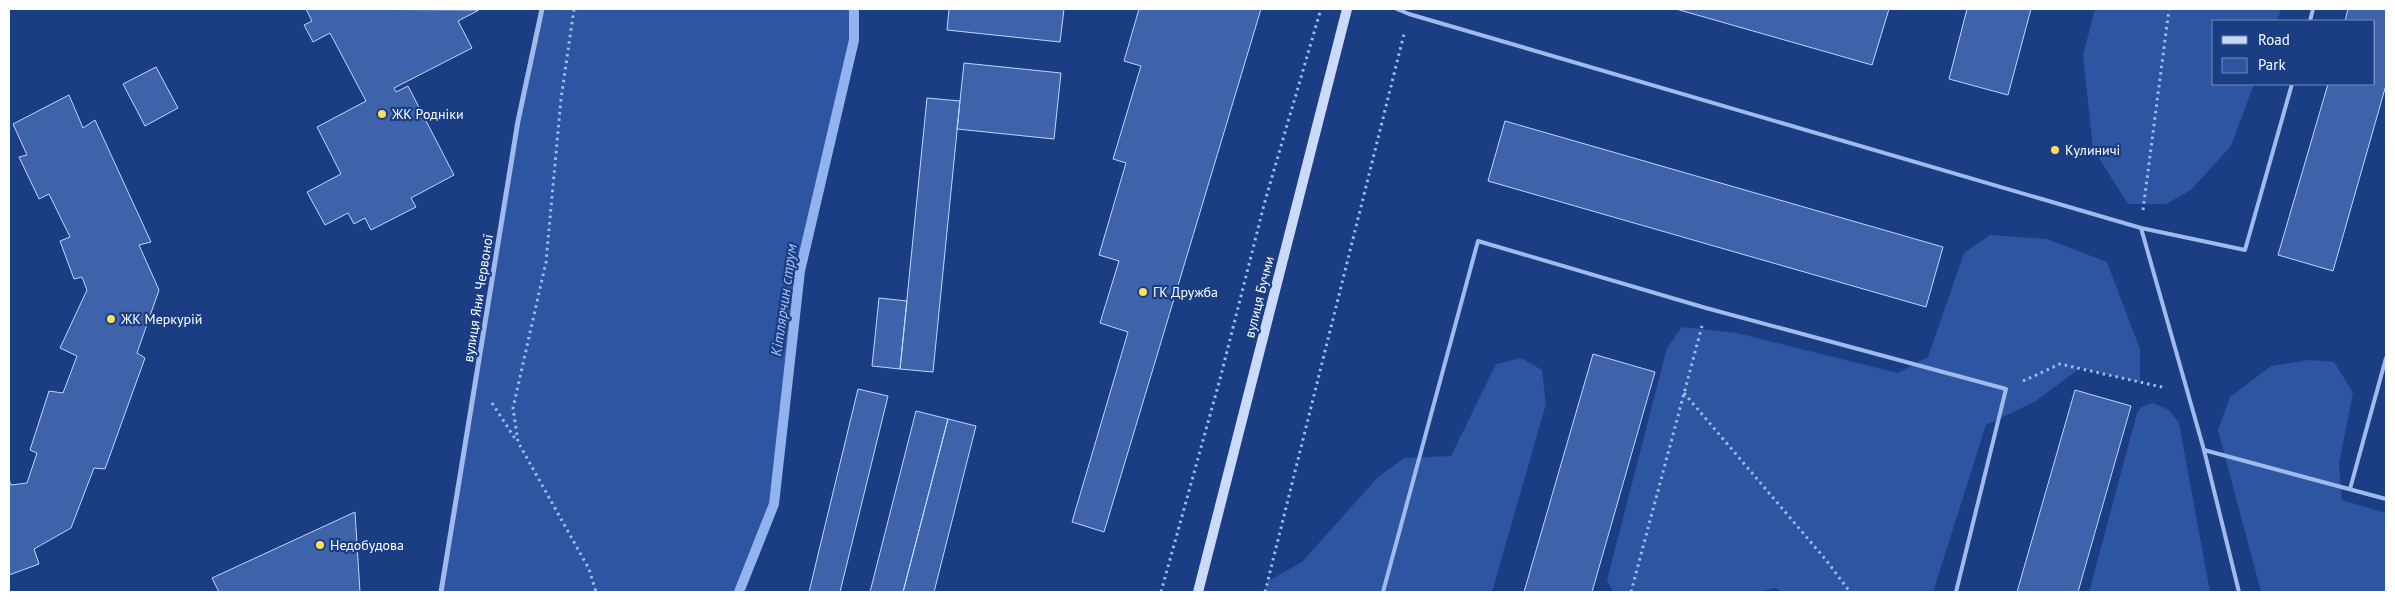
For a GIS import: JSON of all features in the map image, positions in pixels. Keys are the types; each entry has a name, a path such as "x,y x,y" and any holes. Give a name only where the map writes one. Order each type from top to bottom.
{"street":[{"name":"вулиця Яни Червоної","path":"442,592 518,121 542,9"},
{"name":"вулиця Бучми","path":"1198,592 1347,9"}],"lane":[{"path":"1397,9 2141,228 2246,250 2292,85"},
{"path":"2141,228 2189,392 2239,592"},
{"path":"1383,592 1478,241 1706,308 2006,389 1956,592"},
{"path":"2350,489 2386,358"},
{"path":"2204,450 2386,499"}],"path":[{"path":"518,442 513,408 546,262 561,99 574,9"},
{"path":"1161,592 1220,379 1265,201 1322,9"},
{"path":"2141,228 2169,9"},
{"path":"1265,592 1409,14"},
{"path":"1631,592 1706,308"},
{"path":"2006,389 2060,364 2189,392"},
{"path":"477,380 518,442 590,569 596,592"},
{"path":"1684,393 1826,560 1850,592"}],"green space":[{"path":"542,9 853,9 853,40 799,271 773,503 738,592 441,592 518,121"},
{"path":"2095,9 2281,9 2277,20 2212,20 2212,85 2254,85 2231,146 2191,190 2166,204 2128,204 2093,149 2083,55"},
{"path":"1990,235 2047,239 2107,262 2140,349 2140,382 2080,368 2036,401 1986,425 1933,592 1782,592 1775,588 1759,592 1613,592 1607,580 1667,348 1682,327 1737,333 1898,373 1928,357 1964,253"},
{"path":"1521,358 1542,370 1546,404 1492,592 1265,592 1268,581 1302,562 1378,477 1404,458 1451,456 1496,364"},
{"path":"2309,360 2334,362 2353,392 2339,464 2342,500 2386,513 2386,592 2261,592 2218,430 2230,397 2271,366"},
{"path":"2153,403 2169,410 2179,423 2210,592 2089,592 2137,413 2141,407"}],"building":[{"name":"ЖК Родніки","path":"306,9 479,10 458,21 472,48 394,88 396,92 408,86 454,175 411,198 416,207 371,230 365,218 354,224 348,213 325,225 307,192 341,174 317,127 366,101 330,33 313,42 304,25 312,21"},
{"path":"949,9 1064,9 1060,42 947,30"},
{"name":"ГК Дружба","path":"1139,9 1261,9 1104,532 1072,522 1128,332 1100,323 1119,261 1099,255 1126,163 1113,159 1141,66 1124,61"},
{"path":"1676,9 1889,9 1872,65"},
{"path":"1967,9 2031,9 2008,95 1949,79"},
{"path":"2348,9 2386,9 2386,85 2333,271 2278,255 2328,85 2375,85 2375,20 2345,20"},
{"path":"964,63 1061,73 1054,139 957,129"},
{"path":"156,67 178,108 145,126 123,84"},
{"name":"ЖК Меркурій","path":"69,95 83,128 95,120 151,242 139,245 159,290 137,353 145,358 105,469 94,468 71,528 34,549 39,564 9,575 9,480 11,485 27,483 37,453 30,450 49,391 63,393 77,356 60,348 87,290 82,277 74,279 60,241 70,237 49,194 39,199 19,157 27,155 13,124"},
{"path":"927,98 960,101 933,372 900,369"},
{"path":"1505,121 1943,247 1926,307 1488,181"},
{"path":"879,298 907,301 900,369 872,366"},
{"path":"1593,354 1655,372 1592,592 1524,592"},
{"path":"858,389 888,396 840,592 809,592"},
{"path":"2075,390 2131,406 2078,592 2017,592"},
{"path":"916,411 948,419 903,592 870,592"},
{"path":"948,419 976,426 934,592 903,592"},
{"name":"Недобудова","path":"355,512 360,592 219,592 212,578"}],"waterway":[{"name":"Кітлярчин струм","path":"739,592 774,504 800,271 854,40 854,9"}],"place":[{"name":"ЖК Родніки","path":"382,114"},
{"name":"Кулиничі","path":"2055,150"},
{"name":"ГК Дружба","path":"1143,292"},
{"name":"ЖК Меркурій","path":"111,319"},
{"name":"Недобудова","path":"320,545"}]}
